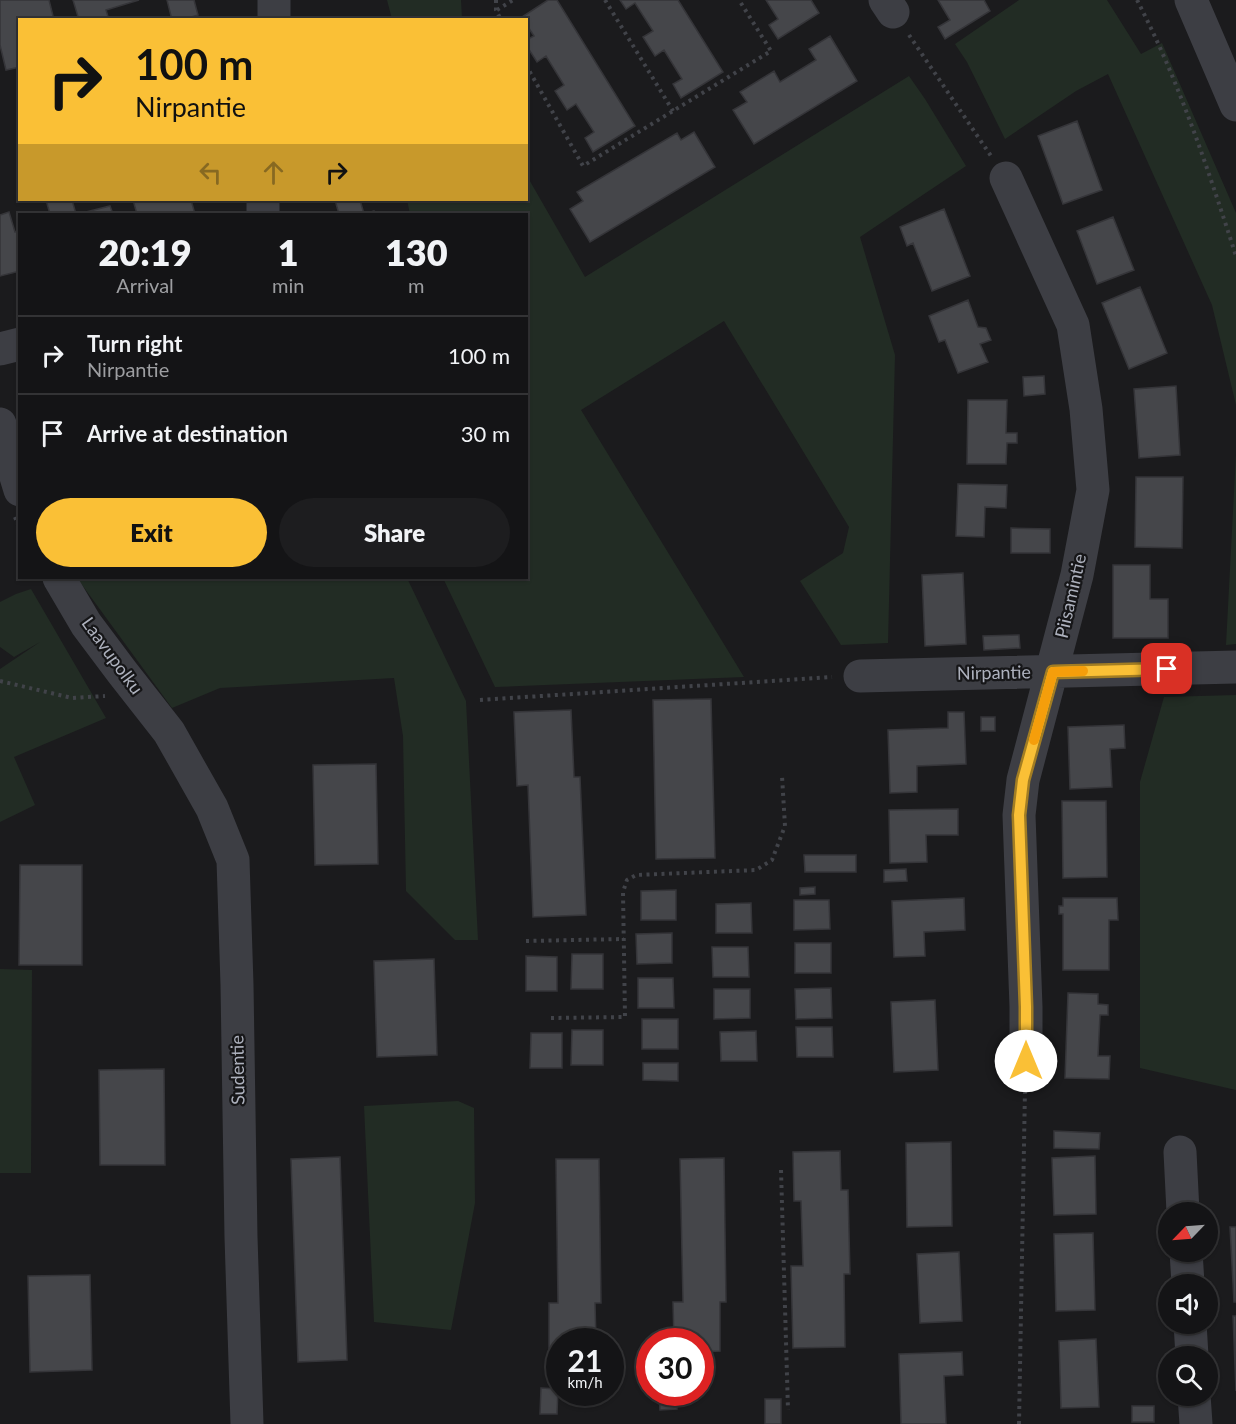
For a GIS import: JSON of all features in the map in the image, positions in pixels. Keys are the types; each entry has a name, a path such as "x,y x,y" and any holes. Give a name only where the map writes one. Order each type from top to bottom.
{"street":[{"path":"273,18 274,0"},
{"path":"1191,0 1236,105"},
{"name":"Piisamintie","path":"1006,178 1073,325 1086,409 1093,490 1077,575 1023,780 1019,815 1026,996 1026,1061"},
{"path":"0,349 18,344"},
{"path":"0,424 18,483"},
{"name":"Laavupolku","path":"60,579 86,624 169,732"},
{"name":"Nirpantie","path":"860,676 1236,667"},
{"name":"Sudentie","path":"169,732 212,808 233,860 247,1424"},
{"path":"1180,1152 1182,1202"},
{"path":"1195,1406 1196,1424"}],"path":[{"path":"496,0 496,10 500,18"},
{"path":"496,10 513,0"},
{"path":"605,0 673,111"},
{"path":"528,68 583,166 771,51 739,0"},
{"path":"1137,0 1156,36 1208,167 1236,256"},
{"path":"889,6 1006,178"},
{"path":"480,700 860,676"},
{"path":"0,681 72,698 106,696"},
{"path":"551,1018 625,1017 623,892 627,880 636,875 756,870 772,860 785,826 782,776"},
{"path":"526,941 624,939"},
{"path":"1019,1424 1026,1061"},
{"path":"781,1170 788,1410"}],"shaded area":[{"path":"387,0 461,0 462,18 392,18"},
{"path":"1019,0 1107,0 1141,54 1162,43 1236,213 1236,405 1212,305 1108,74 1076,91 1005,139 967,62 955,44"},
{"path":"909,76 966,166 860,237 895,355 888,643 841,645 800,581 843,553 849,527 724,321 581,410 744,677 495,687 443,579 528,579 528,213 410,213 407,201 528,201 528,178 585,277"},
{"path":"1236,454 1236,644 1226,645"},
{"path":"78,579 407,579 466,701 478,940 455,940 406,891 403,736 394,678 220,688 172,708"},
{"path":"31,589 106,718 14,757 35,805 0,822 0,669 40,642 14,657 0,647 0,602"},
{"path":"1236,695 1236,1090 1140,1068 1140,782 1164,697"},
{"path":"0,969 32,970 31,1173 0,1173"},
{"path":"458,1101 474,1108 475,1203 451,1330 374,1322 364,1106"}],"building":[{"path":"0,0 49,0 54,18 18,18 18,67 6,70 0,45"},
{"path":"73,0 139,0 106,10 108,18 78,18"},
{"path":"167,0 194,0 198,15 188,18 172,18"},
{"path":"548,0 557,0 635,126 593,152 585,138 594,132 576,104 567,110 555,91 564,85 546,56 537,62 528,48 528,39 534,36 528,27 528,18 522,17"},
{"path":"620,0 678,0 723,72 681,98 673,84 682,79 664,50 655,56 643,37 653,31 635,3 626,9"},
{"path":"766,0 811,0 819,13 778,39 769,25 778,19"},
{"path":"938,0 984,0 990,11 945,39 938,27 950,20"},
{"path":"830,36 857,81 754,144 733,110 747,102 740,92 774,71 780,82 816,60 809,49"},
{"path":"1077,121 1102,190 1063,204 1038,136"},
{"path":"694,132 715,167 590,242 570,209 583,201 577,192 677,133 681,140"},
{"path":"46,201 72,201 76,213 50,213"},
{"path":"133,201 191,201 195,213 137,213"},
{"path":"335,201 360,201 364,213 339,213"},
{"path":"110,206 113,213 82,213"},
{"path":"944,209 970,276 932,291 913,243 907,246 900,227"},
{"path":"9,212 15,232 18,231 18,272 0,276 0,215"},
{"path":"1113,217 1134,270 1097,284 1077,231"},
{"path":"1140,287 1167,353 1129,369 1102,303"},
{"path":"968,300 978,327 986,328 991,340 980,344 988,362 958,373 945,340 939,342 929,316"},
{"path":"1044,376 1045,394 1024,396 1023,377"},
{"path":"1176,386 1180,455 1139,458 1134,389"},
{"path":"968,400 1007,400 1006,433 1017,433 1017,443 1007,443 1006,464 967,464"},
{"path":"1136,477 1183,477 1182,548 1135,547"},
{"path":"958,484 1007,485 1006,508 985,507 984,537 956,536"},
{"path":"1011,528 1050,529 1050,553 1011,553"},
{"path":"1113,565 1150,565 1150,599 1168,599 1168,638 1113,638"},
{"path":"963,573 966,644 925,646 922,575"},
{"path":"1019,635 1020,648 984,650 983,636"},
{"path":"711,699 715,858 656,859 653,700"},
{"path":"571,710 574,777 580,777 586,915 533,917 528,785 517,786 514,712"},
{"path":"948,712 964,712 966,764 917,766 917,792 890,793 888,730 948,728"},
{"path":"981,717 995,717 995,731 981,731"},
{"path":"1124,725 1125,748 1110,749 1112,787 1070,789 1068,727"},
{"path":"376,764 378,864 315,865 313,765"},
{"path":"1062,801 1106,801 1107,877 1063,878"},
{"path":"958,809 958,835 926,835 927,862 890,863 889,810"},
{"path":"804,855 856,855 856,872 805,872"},
{"path":"20,865 82,865 82,965 19,965"},
{"path":"906,869 907,881 884,882 884,870"},
{"path":"815,887 815,894 800,895 800,888"},
{"path":"676,890 676,920 641,920 641,891"},
{"path":"964,898 965,930 924,932 925,956 894,957 892,901"},
{"path":"1063,898 1117,898 1118,920 1109,920 1109,970 1063,970 1063,914 1059,914 1059,906 1063,906"},
{"path":"794,900 829,900 830,929 794,930"},
{"path":"751,903 752,933 716,933 716,904"},
{"path":"672,933 672,963 637,964 636,934"},
{"path":"795,943 831,943 831,973 795,973"},
{"path":"712,947 748,947 749,977 713,977"},
{"path":"572,954 603,954 603,989 571,989"},
{"path":"526,956 557,957 557,991 526,991"},
{"path":"434,959 437,1055 377,1057 374,961"},
{"path":"638,978 673,978 674,1008 638,1008"},
{"path":"831,988 832,1018 796,1019 795,989"},
{"path":"714,989 750,989 750,1018 714,1019"},
{"path":"1068,993 1098,994 1098,1004 1108,1005 1108,1015 1100,1015 1098,1056 1110,1056 1109,1079 1065,1078"},
{"path":"935,1000 938,1070 894,1072 891,1002"},
{"path":"642,1019 678,1019 678,1049 642,1049"},
{"path":"796,1027 832,1027 833,1057 797,1057"},
{"path":"572,1030 603,1030 603,1065 571,1065"},
{"path":"756,1031 757,1061 721,1061 720,1032"},
{"path":"531,1033 562,1033 562,1068 530,1068"},
{"path":"643,1063 678,1063 678,1081 643,1080"},
{"path":"164,1069 165,1165 100,1165 99,1070"},
{"path":"1054,1131 1100,1133 1099,1149 1054,1148"},
{"path":"951,1142 952,1226 907,1227 906,1143"},
{"path":"840,1151 841,1190 848,1190 850,1274 844,1274 845,1347 793,1348 791,1266 803,1266 801,1201 794,1201 793,1152"},
{"path":"1095,1156 1096,1214 1054,1215 1052,1158"},
{"path":"340,1157 347,1360 298,1362 291,1159"},
{"path":"724,1158 726,1302 720,1302 720,1351 714,1351 714,1328 674,1328 673,1302 683,1302 680,1159"},
{"path":"556,1159 599,1159 601,1303 595,1303 596,1328 549,1328 549,1303 558,1303"},
{"path":"1230,1227 1236,1227 1236,1302 1234,1302"},
{"path":"1093,1233 1095,1310 1056,1311 1054,1234"},
{"path":"959,1252 962,1321 920,1323 917,1254"},
{"path":"90,1275 92,1370 30,1372 28,1276"},
{"path":"1233,1316 1236,1316 1236,1391"},
{"path":"1096,1339 1099,1407 1061,1408 1059,1341"},
{"path":"962,1352 963,1375 944,1376 946,1424 901,1424 899,1354"},
{"path":"541,1388 546,1388 546,1406 557,1406 557,1414 540,1414"},
{"path":"765,1399 781,1399 781,1424 765,1424"},
{"path":"660,1406 677,1406 677,1409 660,1410"},
{"path":"1132,1406 1154,1406 1154,1422 1132,1422"}],"slow traffic":[{"path":"1034,740 1053,672 1083,671"}],"route":[{"path":"1026,1061 1019,815 1023,780 1053,672 1167,669"}]}
